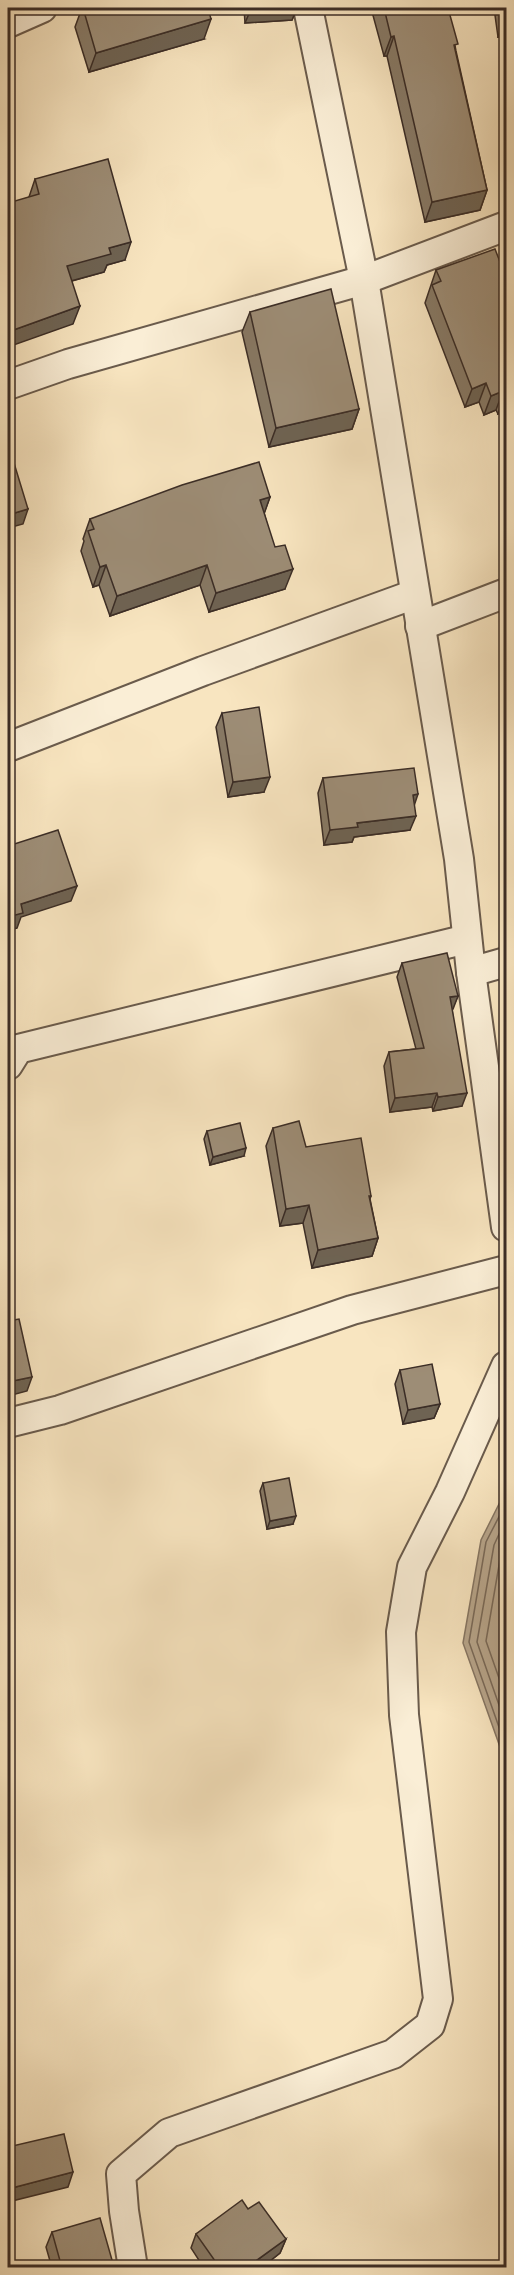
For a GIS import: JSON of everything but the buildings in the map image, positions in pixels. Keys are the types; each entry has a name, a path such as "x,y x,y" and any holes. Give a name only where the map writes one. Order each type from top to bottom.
{"street":[{"path":"8,23 42,8"},
{"path":"308,8 364,280 459,859 471,972 507,1227"},
{"path":"8,385 68,364 364,280 507,226"},
{"path":"420,626 507,593"},
{"path":"8,747 203,671 415,594"},
{"path":"8,1065 18,1048 467,939"},
{"path":"471,972 507,962"},
{"path":"8,1423 60,1410 352,1311 507,1270"},
{"path":"133,2268 121,2174 170,2133 393,2054 430,2025 438,1999 404,1715 401,1632 412,1567 450,1492 507,1366"}],"water":[{"path":"506,1490 506,1805 505,1761 463,1643 481,1540"}]}
